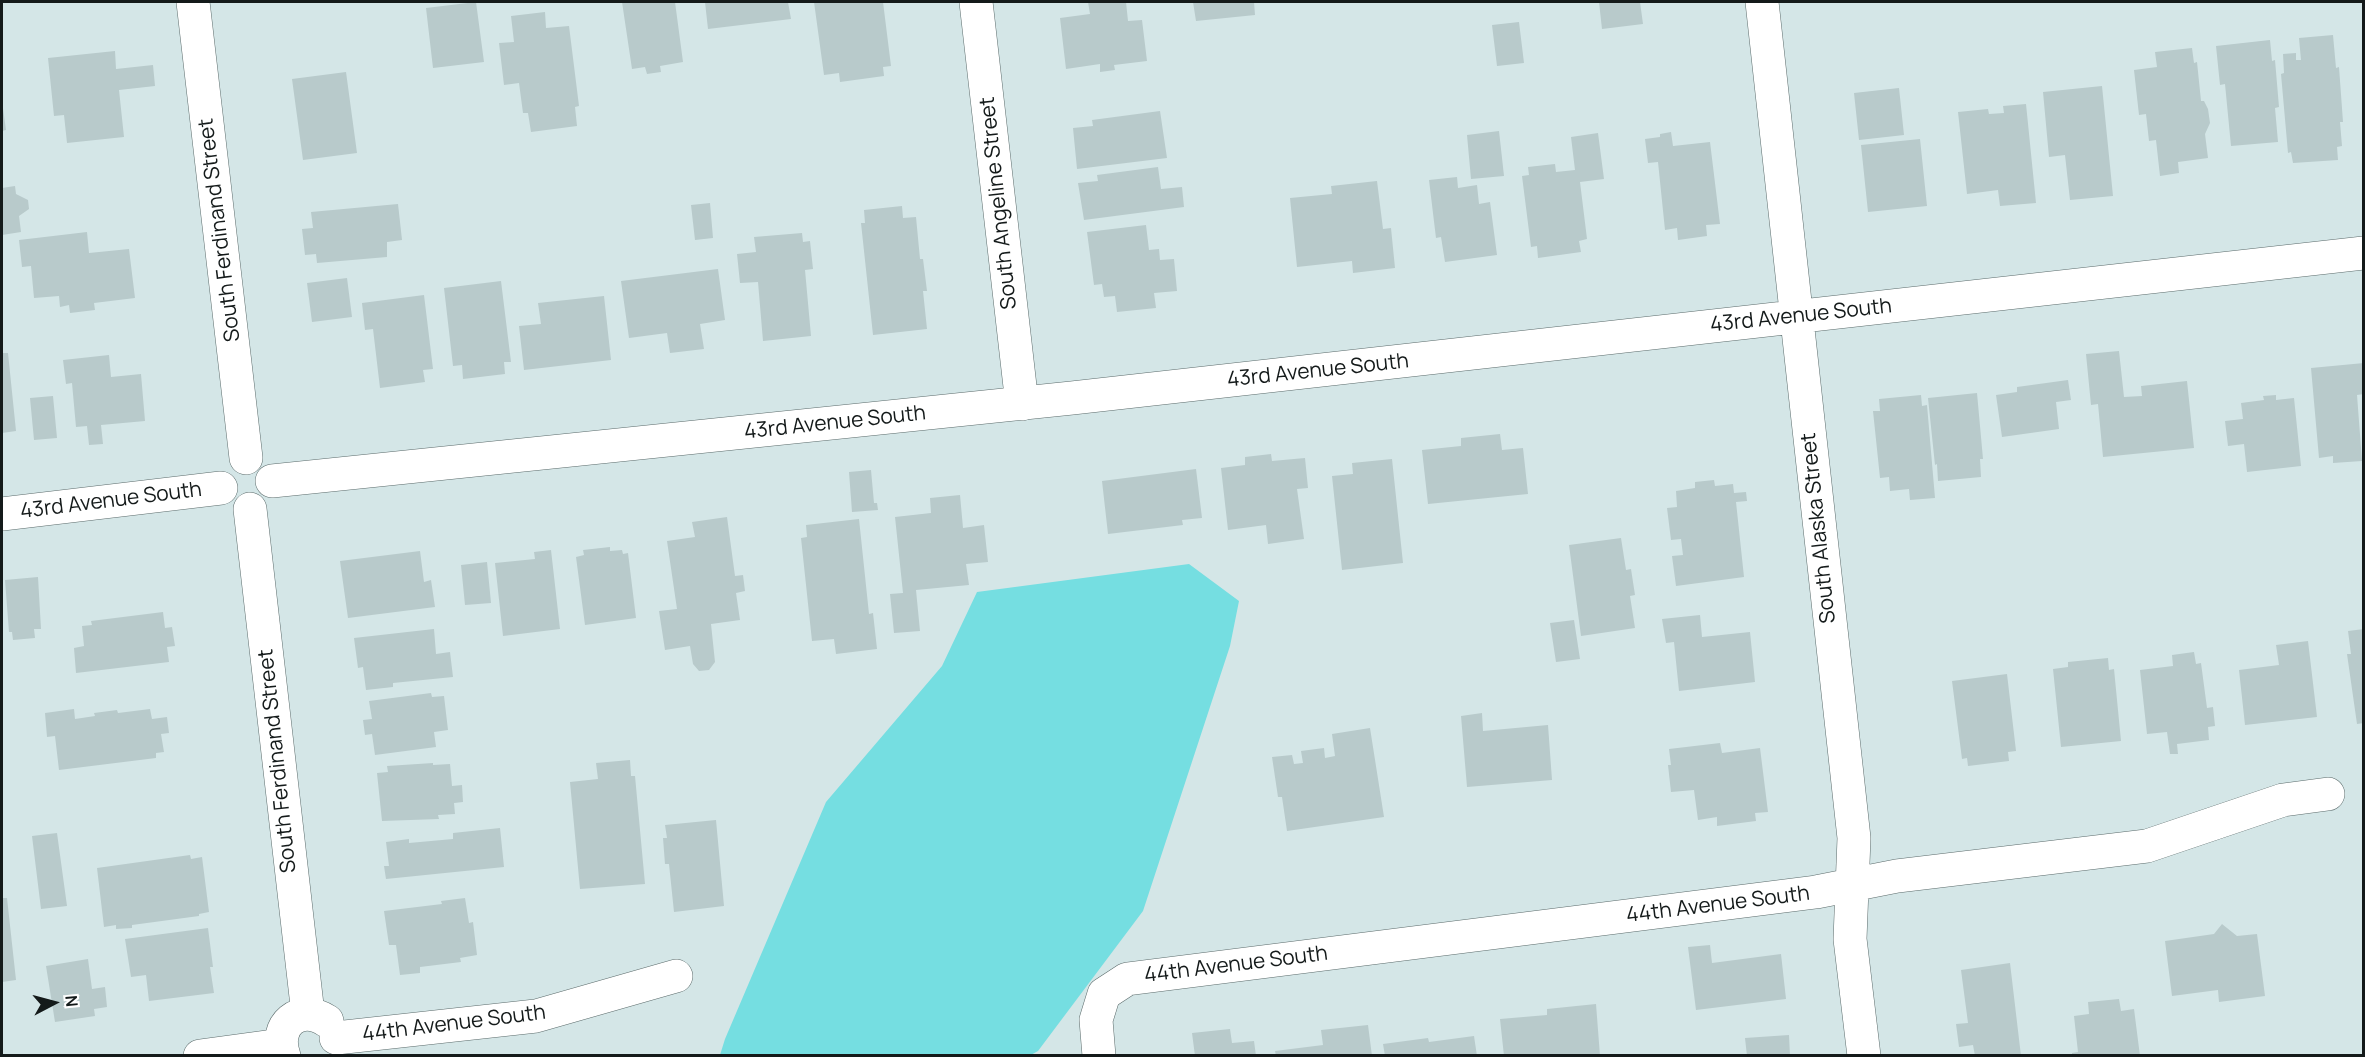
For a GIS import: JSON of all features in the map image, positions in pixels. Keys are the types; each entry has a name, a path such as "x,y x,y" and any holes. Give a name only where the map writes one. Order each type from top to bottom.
{"street":[{"name":"South Ferdinand Street","path":"193,2 246,458"},
{"name":"South Angeline Street","path":"976,2 1022,404"},
{"name":"South Alaska Street","path":"1762,2 1854,838 1850,939 1864,1056"},
{"name":"43rd Avenue South","path":"272,481 1022,404 2364,253"},
{"path":"246,458 255,459 263,464 272,481 271,493 266,500 250,509 237,507 230,503 221,488 224,470 230,464 246,458"},
{"name":"43rd Avenue South","path":"2,514 221,488"},
{"name":"South Ferdinand Street","path":"250,509 308,1014"},
{"name":"44th Avenue South","path":"1099,1056 1096,1020 1104,994 1127,979 1816,892 1898,876 2147,846 2283,800 2328,794"},
{"name":"44th Avenue South","path":"334,1047 536,1016 676,976"},
{"path":"200,1056 282,1050 283,1031 288,1023 308,1014 320,1016 327,1021 333,1029 334,1047"}],"shaded area":[{"path":"1189,564 1239,601 1230,646 1143,911 1038,1051 1029,1056 720,1055 826,802 942,666 977,592"}],"building":[{"path":"476,2 484,62 433,68 426,8"},
{"path":"622,2 675,2 683,62 660,66 661,72 647,74 645,67 632,69"},
{"path":"705,2 788,2 791,19 708,29"},
{"path":"814,2 883,2 891,66 883,67 884,76 840,82 839,73 824,75"},
{"path":"1088,2 1126,2 1128,21 1142,20 1147,61 1114,65 1115,70 1100,72 1100,64 1066,69 1060,18 1090,14"},
{"path":"1193,2 1254,2 1255,15 1196,21"},
{"path":"1599,2 1640,2 1643,24 1602,29"},
{"path":"545,12 546,28 569,26 579,106 575,107 577,126 531,132 528,113 523,113 519,83 504,85 499,43 514,42 511,16"},
{"path":"1519,22 1524,63 1497,66 1492,25"},
{"path":"2333,35 2336,68 2339,67 2343,122 2340,122 2342,146 2337,147 2338,160 2293,163 2291,152 2288,153 2281,74 2284,73 2283,54 2296,53 2296,60 2301,60 2299,38"},
{"path":"2270,40 2272,61 2275,60 2279,107 2275,108 2278,142 2231,146 2225,84 2220,85 2216,46"},
{"path":"2192,48 2194,63 2197,62 2201,101 2204,101 2208,109 2210,123 2205,134 2208,158 2178,162 2179,173 2160,176 2156,140 2149,141 2146,114 2139,115 2134,70 2157,67 2155,52"},
{"path":"115,51 116,69 153,65 155,86 119,90 124,137 67,143 64,115 54,116 48,58"},
{"path":"346,72 357,153 303,160 292,79"},
{"path":"2102,86 2113,196 2070,200 2065,155 2049,157 2043,92"},
{"path":"1899,88 1904,135 1859,140 1854,93"},
{"path":"2,101 6,130 2,131"},
{"path":"2026,104 2036,203 2000,206 1998,190 1967,194 1958,112 1988,109 1989,114 2004,113 2003,106"},
{"path":"1160,111 1167,158 1077,169 1073,128 1093,126 1092,120"},
{"path":"1499,131 1504,176 1471,179 1467,135"},
{"path":"1671,132 1673,146 1710,142 1720,224 1706,225 1707,236 1678,240 1677,228 1665,230 1658,162 1648,163 1645,139 1660,137 1660,134"},
{"path":"1598,133 1604,179 1580,182 1587,239 1579,241 1581,252 1538,258 1537,246 1531,247 1522,176 1529,175 1528,167 1555,164 1556,172 1575,170 1571,137"},
{"path":"1920,139 1927,206 1868,212 1861,145"},
{"path":"1158,167 1161,189 1182,187 1184,207 1084,220 1078,183 1098,181 1097,175"},
{"path":"1457,177 1458,188 1477,185 1479,204 1490,202 1497,255 1445,262 1441,237 1436,238 1429,180"},
{"path":"1377,181 1383,229 1391,228 1395,268 1353,273 1352,261 1297,267 1290,198 1332,194 1331,186"},
{"path":"15,186 16,194 28,200 29,209 19,216 21,232 2,235 2,188"},
{"path":"710,203 713,238 695,240 691,205"},
{"path":"398,204 402,240 387,242 387,257 317,263 316,254 305,255 302,229 313,228 311,212"},
{"path":"902,206 903,218 916,217 920,259 923,259 927,291 923,291 927,329 873,335 861,223 865,223 864,210"},
{"path":"1146,225 1149,250 1159,249 1160,260 1174,259 1177,291 1154,293 1156,308 1117,312 1115,296 1104,297 1102,284 1094,285 1087,232"},
{"path":"87,232 89,253 129,249 135,298 94,303 95,310 70,313 69,305 60,307 59,296 34,298 31,266 22,267 19,240"},
{"path":"802,233 803,242 810,241 813,269 805,270 811,336 763,341 758,282 740,283 737,254 756,252 754,237"},
{"path":"718,269 725,320 700,324 704,349 670,353 667,333 629,338 621,281"},
{"path":"347,278 352,317 312,322 307,283"},
{"path":"501,281 511,362 504,362 505,374 463,379 462,365 453,366 444,288"},
{"path":"424,295 433,369 423,370 425,382 380,388 373,329 365,330 362,303"},
{"path":"604,296 611,360 524,370 519,326 541,324 538,303"},
{"path":"2119,351 2124,397 2142,396 2141,386 2187,381 2194,448 2103,457 2098,404 2091,405 2086,354"},
{"path":"2,353 8,353 16,431 2,433"},
{"path":"109,355 111,377 141,374 145,421 101,425 103,444 89,445 87,426 76,427 72,383 66,384 63,360"},
{"path":"2364,363 2364,394 2357,395 2362,461 2333,463 2333,456 2319,458 2311,368"},
{"path":"2068,380 2071,400 2056,402 2059,429 2002,437 1996,395 2017,392 2017,387"},
{"path":"1977,393 1983,459 1980,459 1981,477 1938,481 1928,398"},
{"path":"1921,395 1922,406 1927,405 1935,498 1910,500 1909,489 1890,491 1889,477 1880,478 1873,411 1880,411 1879,399"},
{"path":"2276,395 2276,400 2294,398 2301,466 2247,472 2244,444 2228,446 2225,421 2243,419 2241,403 2264,400 2263,396"},
{"path":"53,396 57,438 34,440 30,398"},
{"path":"1500,434 1502,450 1523,448 1528,494 1428,504 1422,450 1461,446 1461,438"},
{"path":"1271,454 1272,461 1305,458 1308,488 1297,489 1304,539 1268,544 1266,525 1228,530 1221,468 1245,465 1245,457"},
{"path":"1392,459 1403,563 1342,570 1332,476 1353,474 1352,463"},
{"path":"1196,469 1202,518 1182,520 1183,525 1108,534 1102,481"},
{"path":"871,470 874,503 877,503 878,510 852,512 849,472"},
{"path":"1714,480 1715,486 1733,484 1734,493 1746,492 1747,501 1736,502 1744,577 1676,586 1672,556 1683,555 1681,539 1671,540 1667,508 1677,507 1676,491 1695,488 1695,482"},
{"path":"960,495 963,528 984,525 988,562 966,564 969,585 916,590 920,631 894,633 890,594 903,593 895,517 931,513 930,498"},
{"path":"727,517 735,576 743,575 745,591 736,593 740,620 711,624 715,662 709,670 699,671 693,664 690,646 665,650 659,611 677,609 667,541 695,537 692,522"},
{"path":"859,519 869,614 873,613 877,649 836,654 834,639 812,641 801,538 807,537 806,525"},
{"path":"1621,538 1626,570 1631,569 1635,595 1630,596 1635,628 1581,636 1569,545"},
{"path":"610,547 610,551 622,550 623,554 628,553 636,618 585,625 576,557 584,555 583,550"},
{"path":"551,550 560,629 503,636 495,563 535,559 534,552"},
{"path":"420,551 424,582 431,580 435,607 348,618 340,561"},
{"path":"487,562 491,603 465,605 461,565"},
{"path":"38,577 41,629 34,629 35,638 13,640 12,632 9,632 5,580"},
{"path":"163,612 165,628 172,627 175,646 167,647 169,662 76,673 74,648 84,646 82,626 92,625 91,621"},
{"path":"1700,615 1702,637 1750,632 1755,682 1679,691 1674,642 1666,643 1662,619"},
{"path":"1574,620 1580,659 1556,662 1550,623"},
{"path":"434,629 436,654 450,652 453,677 393,683 393,687 366,690 363,667 358,668 354,638"},
{"path":"2364,629 2364,723 2357,724 2347,654 2351,654 2348,631"},
{"path":"2308,641 2317,717 2245,725 2239,670 2279,665 2276,645"},
{"path":"2194,652 2196,664 2201,663 2207,708 2213,707 2215,726 2208,727 2209,740 2177,744 2178,754 2170,754 2167,732 2147,734 2140,670 2173,666 2172,655"},
{"path":"2108,658 2109,670 2114,669 2121,741 2061,747 2053,669 2068,667 2068,662"},
{"path":"2007,674 2016,751 2008,752 2009,761 1968,766 1967,758 1962,759 1952,681"},
{"path":"431,693 432,697 444,696 448,730 434,732 436,747 375,755 372,734 365,735 363,720 372,719 369,701"},
{"path":"74,709 75,719 95,716 94,713 150,709 152,719 167,717 169,733 161,734 164,752 156,753 156,758 59,770 55,736 47,737 45,713"},
{"path":"1482,713 1483,731 1548,725 1552,780 1467,787 1461,716"},
{"path":"1370,728 1384,817 1287,831 1282,797 1278,797 1272,757 1292,755 1294,764 1303,763 1301,751 1324,748 1325,758 1335,756 1332,734"},
{"path":"1720,743 1722,753 1760,748 1768,812 1755,813 1756,821 1717,826 1717,817 1698,820 1694,790 1671,792 1669,749"},
{"path":"630,760 631,776 635,776 645,884 580,889 570,782 598,779 596,763"},
{"path":"433,763 433,765 450,764 452,786 462,785 463,802 454,803 455,814 438,815 439,819 382,821 377,773 388,772 387,766"},
{"path":"716,820 724,906 674,912 669,864 665,864 663,838 667,838 665,825"},
{"path":"500,828 504,867 386,879 384,866 389,866 386,842 409,839 409,843 453,839 453,833"},
{"path":"57,833 67,906 41,909 32,836"},
{"path":"190,855 191,859 202,857 209,912 199,914 199,916 132,925 132,928 116,929 116,925 104,927 97,868"},
{"path":"2,898 7,898 16,980 2,982"},
{"path":"465,898 469,923 473,922 477,955 460,958 461,962 420,967 420,973 400,975 396,945 389,945 384,911 442,904 441,901"},
{"path":"2222,924 2237,936 2257,934 2265,996 2219,1002 2218,990 2172,996 2165,941 2214,934"},
{"path":"208,928 214,993 149,1001 146,975 131,977 125,939"},
{"path":"1710,945 1712,963 1781,954 1786,999 1696,1010 1688,947"},
{"path":"88,959 92,989 105,987 107,1007 94,1009 95,1016 55,1022 46,966"},
{"path":"2010,963 2021,1056 1975,1056 1973,1045 1959,1047 1956,1024 1968,1023 1961,970"},
{"path":"2119,999 2121,1011 2134,1009 2140,1056 2072,1056 2072,1053 2078,1052 2074,1016 2089,1014 2088,1002"},
{"path":"1596,1004 1600,1056 1504,1056 1500,1019 1547,1015 1547,1009"},
{"path":"1368,1025 1372,1056 1276,1056 1275,1051 1323,1045 1321,1030"},
{"path":"1230,1029 1232,1043 1254,1041 1256,1056 1195,1056 1192,1033"},
{"path":"1789,1035 1790,1056 1747,1056 1745,1038"},
{"path":"1474,1036 1477,1056 1385,1056 1383,1044 1428,1038 1429,1042"}]}
